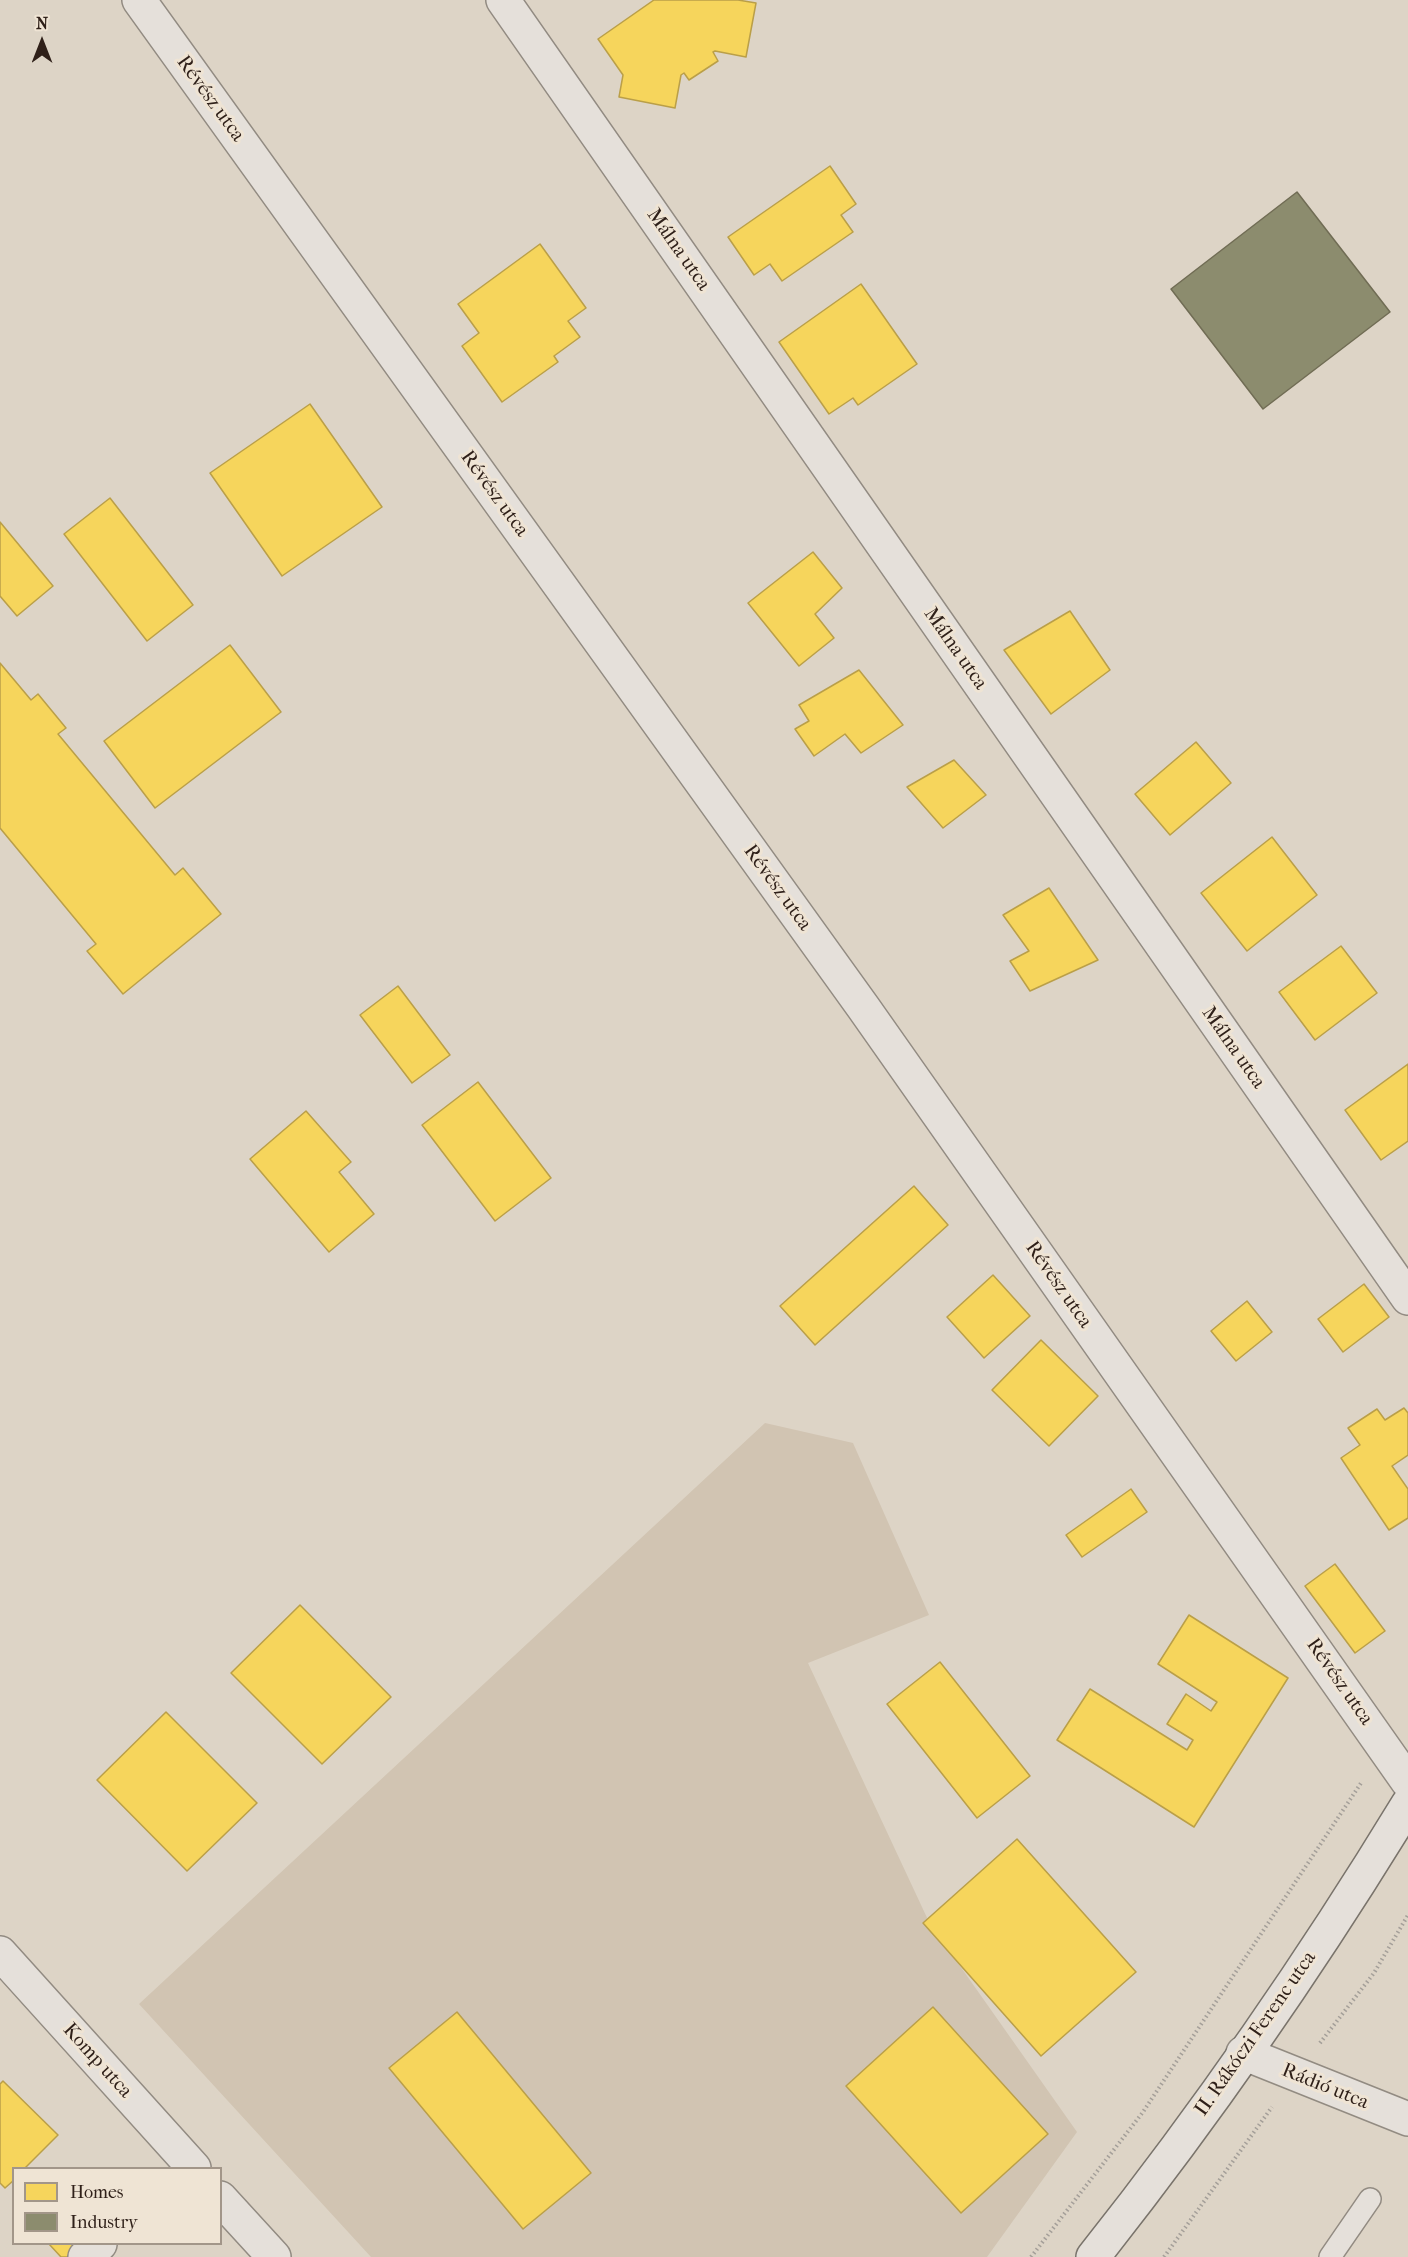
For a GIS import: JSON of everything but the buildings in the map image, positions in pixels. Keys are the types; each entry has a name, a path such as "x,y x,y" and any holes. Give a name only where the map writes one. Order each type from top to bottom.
{"street":[{"name":"Révész utca","path":"139,0 863,1007 1408,1782"},
{"name":"Málna utca","path":"503,0 1408,1298"},
{"name":"II. Rákóczi Ferenc utca","path":"1093,2257 1145,2191 1270,2018 1408,1804"},
{"name":"Komp utca","path":"0,1953 190,2167"},
{"name":"Rádió utca","path":"1243,2053 1408,2119"},
{"path":"222,2200 274,2257"},
{"path":"85,2257 99,2245"}],"lane":[{"path":"1330,2257 1370,2199"}],"path":[{"path":"1030,2257 1143,2112 1384,1747"},
{"path":"1164,2257 1294,2075 1374,1973 1408,1915"}],"shaded area":[{"path":"765,1423 853,1443 929,1615 808,1663 929,1922 1077,2132 987,2257 371,2257 139,2004"}]}
